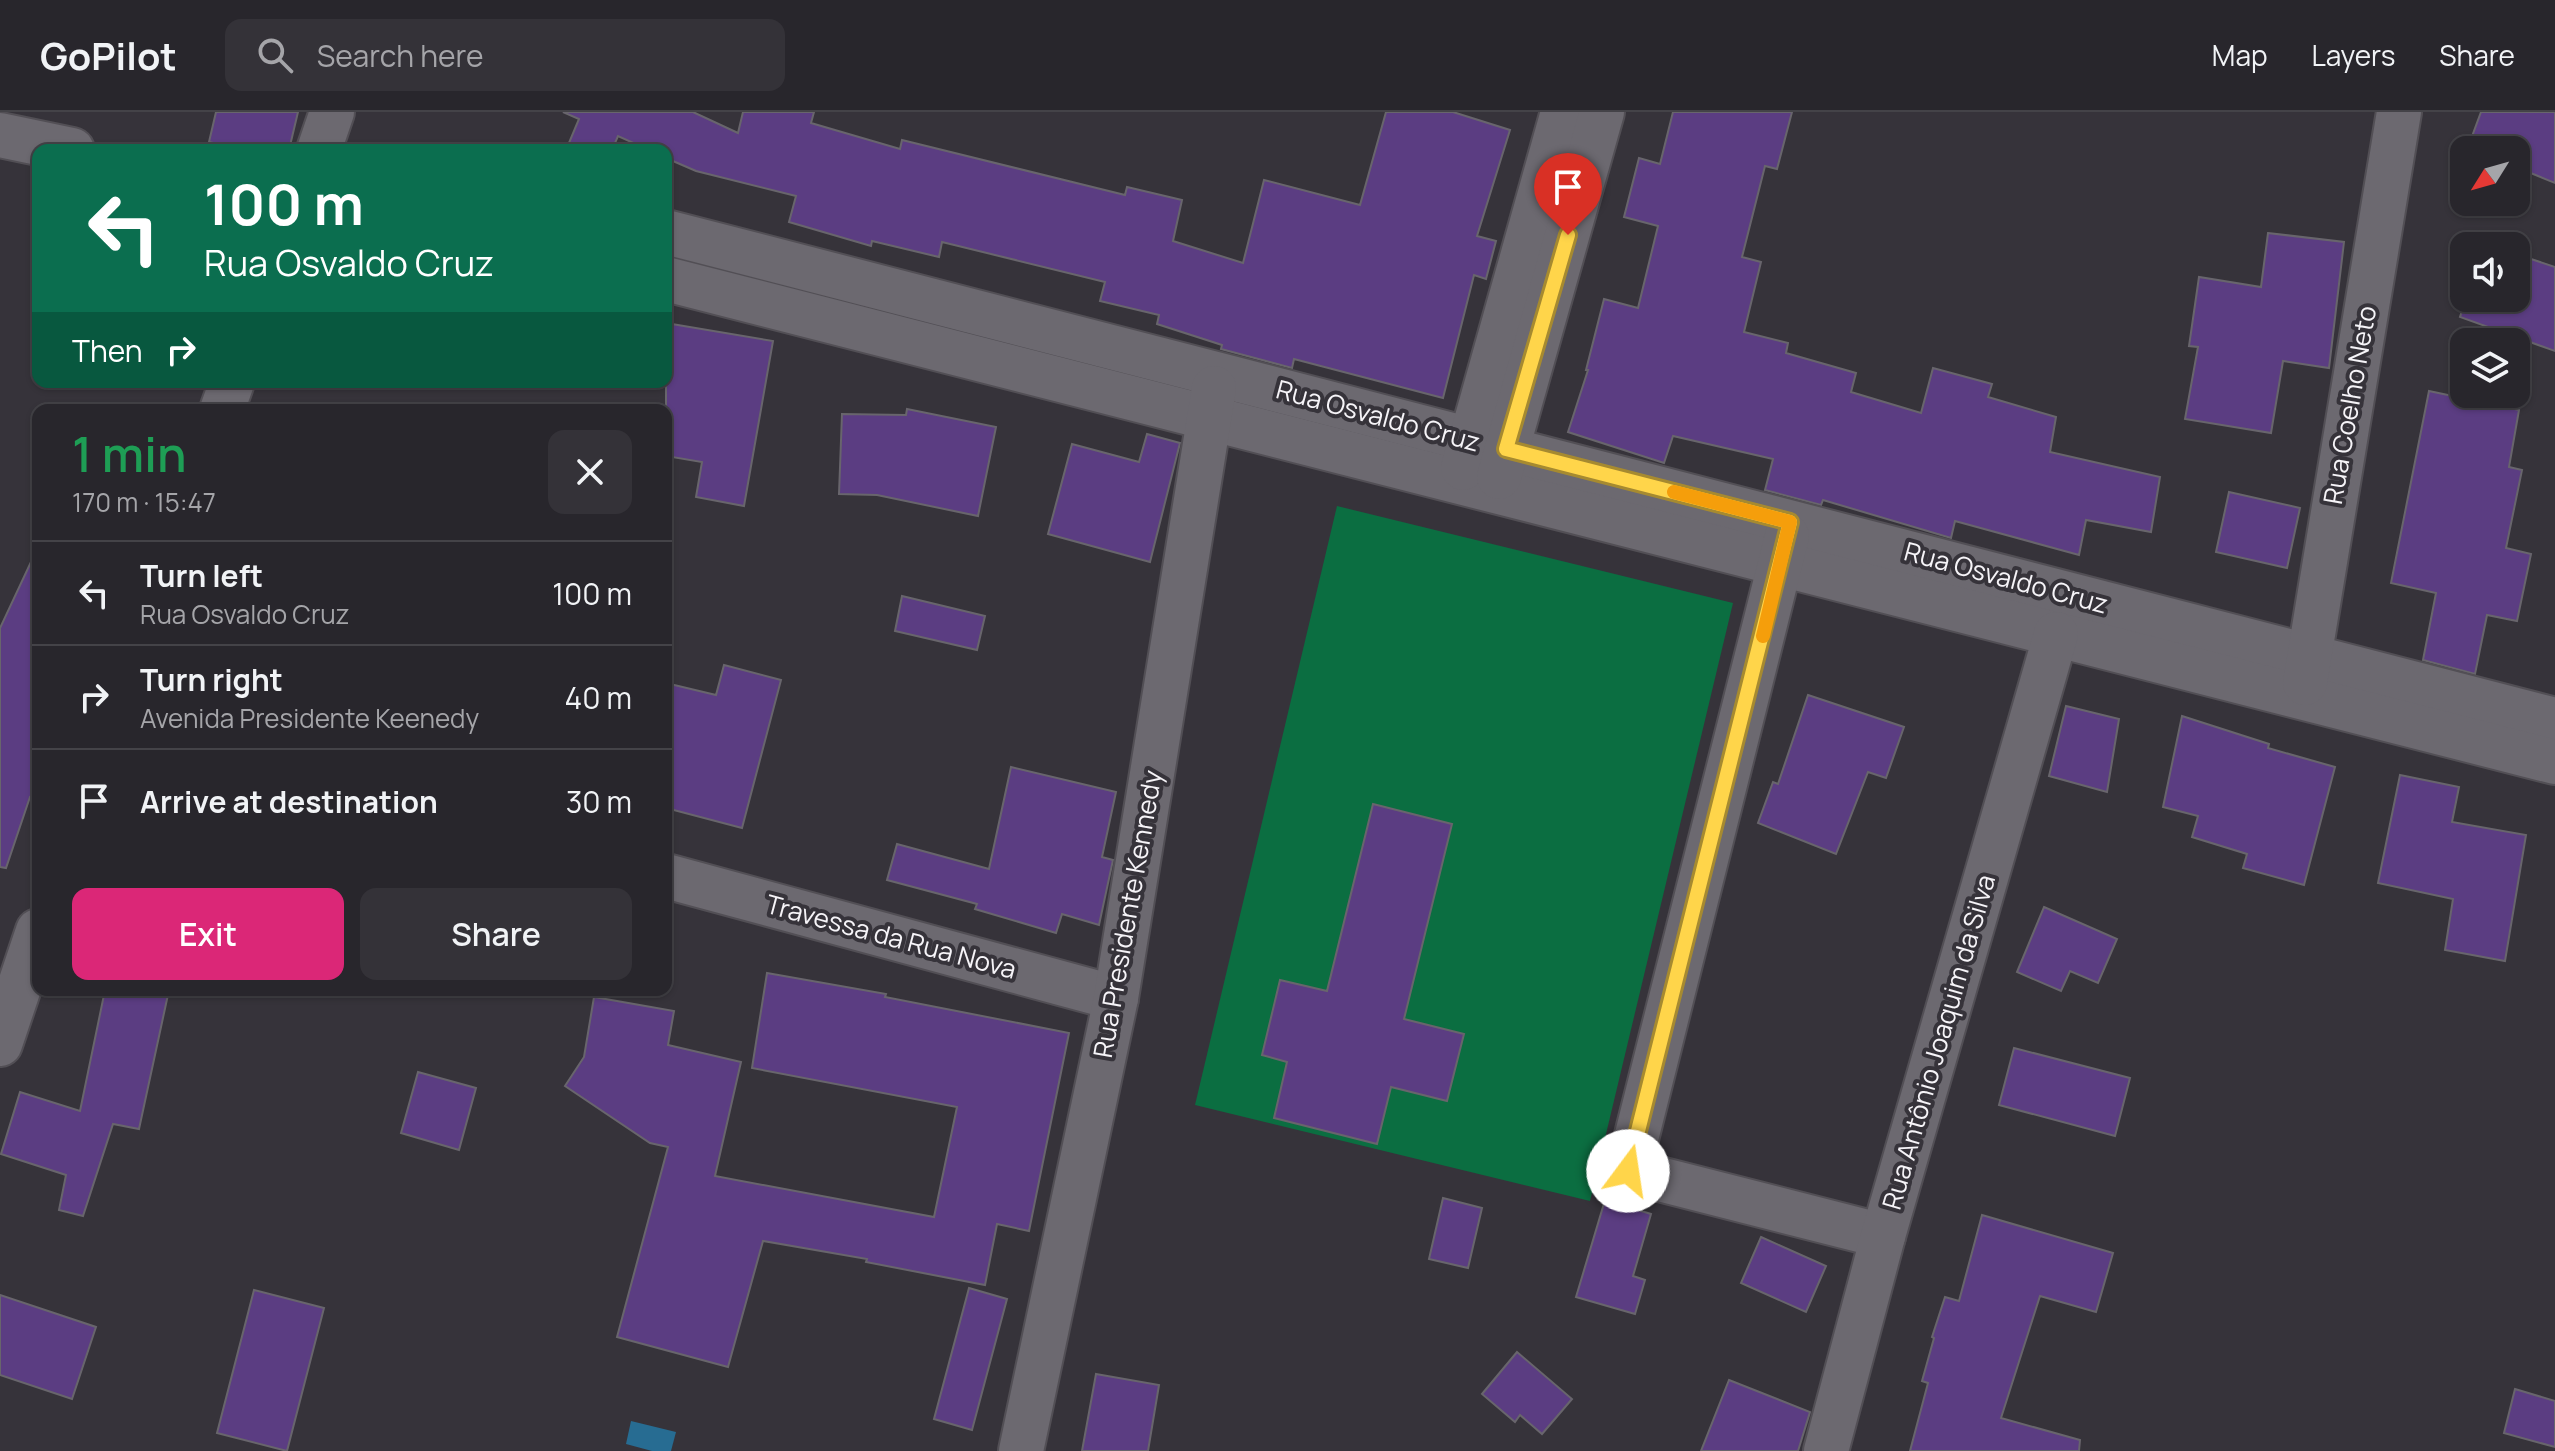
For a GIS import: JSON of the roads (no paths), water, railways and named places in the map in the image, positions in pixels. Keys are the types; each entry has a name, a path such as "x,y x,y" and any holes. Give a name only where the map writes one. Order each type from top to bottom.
{"street":[{"path":"1477,486 1563,112"},
{"path":"1488,444 1602,112"},
{"name":"Rua Coelho Neto","path":"2305,677 2399,112"},
{"path":"0,135 43,144"},
{"name":"Rua Osvaldo Cruz","path":"672,234 1790,522 2305,677 2555,762"},
{"name":"Rua Osvaldo Cruz","path":"672,281 2056,634 2555,720"},
{"name":"Rua Presidente Kennedy","path":"1021,1451 1116,998 1216,374"},
{"path":"1790,522 1628,1171 1883,1236"},
{"name":"Rua Antônio Joaquim da Silva","path":"1826,1451 1883,1236 2056,634"},
{"name":"Travessa da Rua Nova","path":"672,878 1116,998"},
{"path":"0,1044 32,949"}],"water":[{"path":"631,1421 676,1432 671,1451 652,1451 626,1444"}]}
